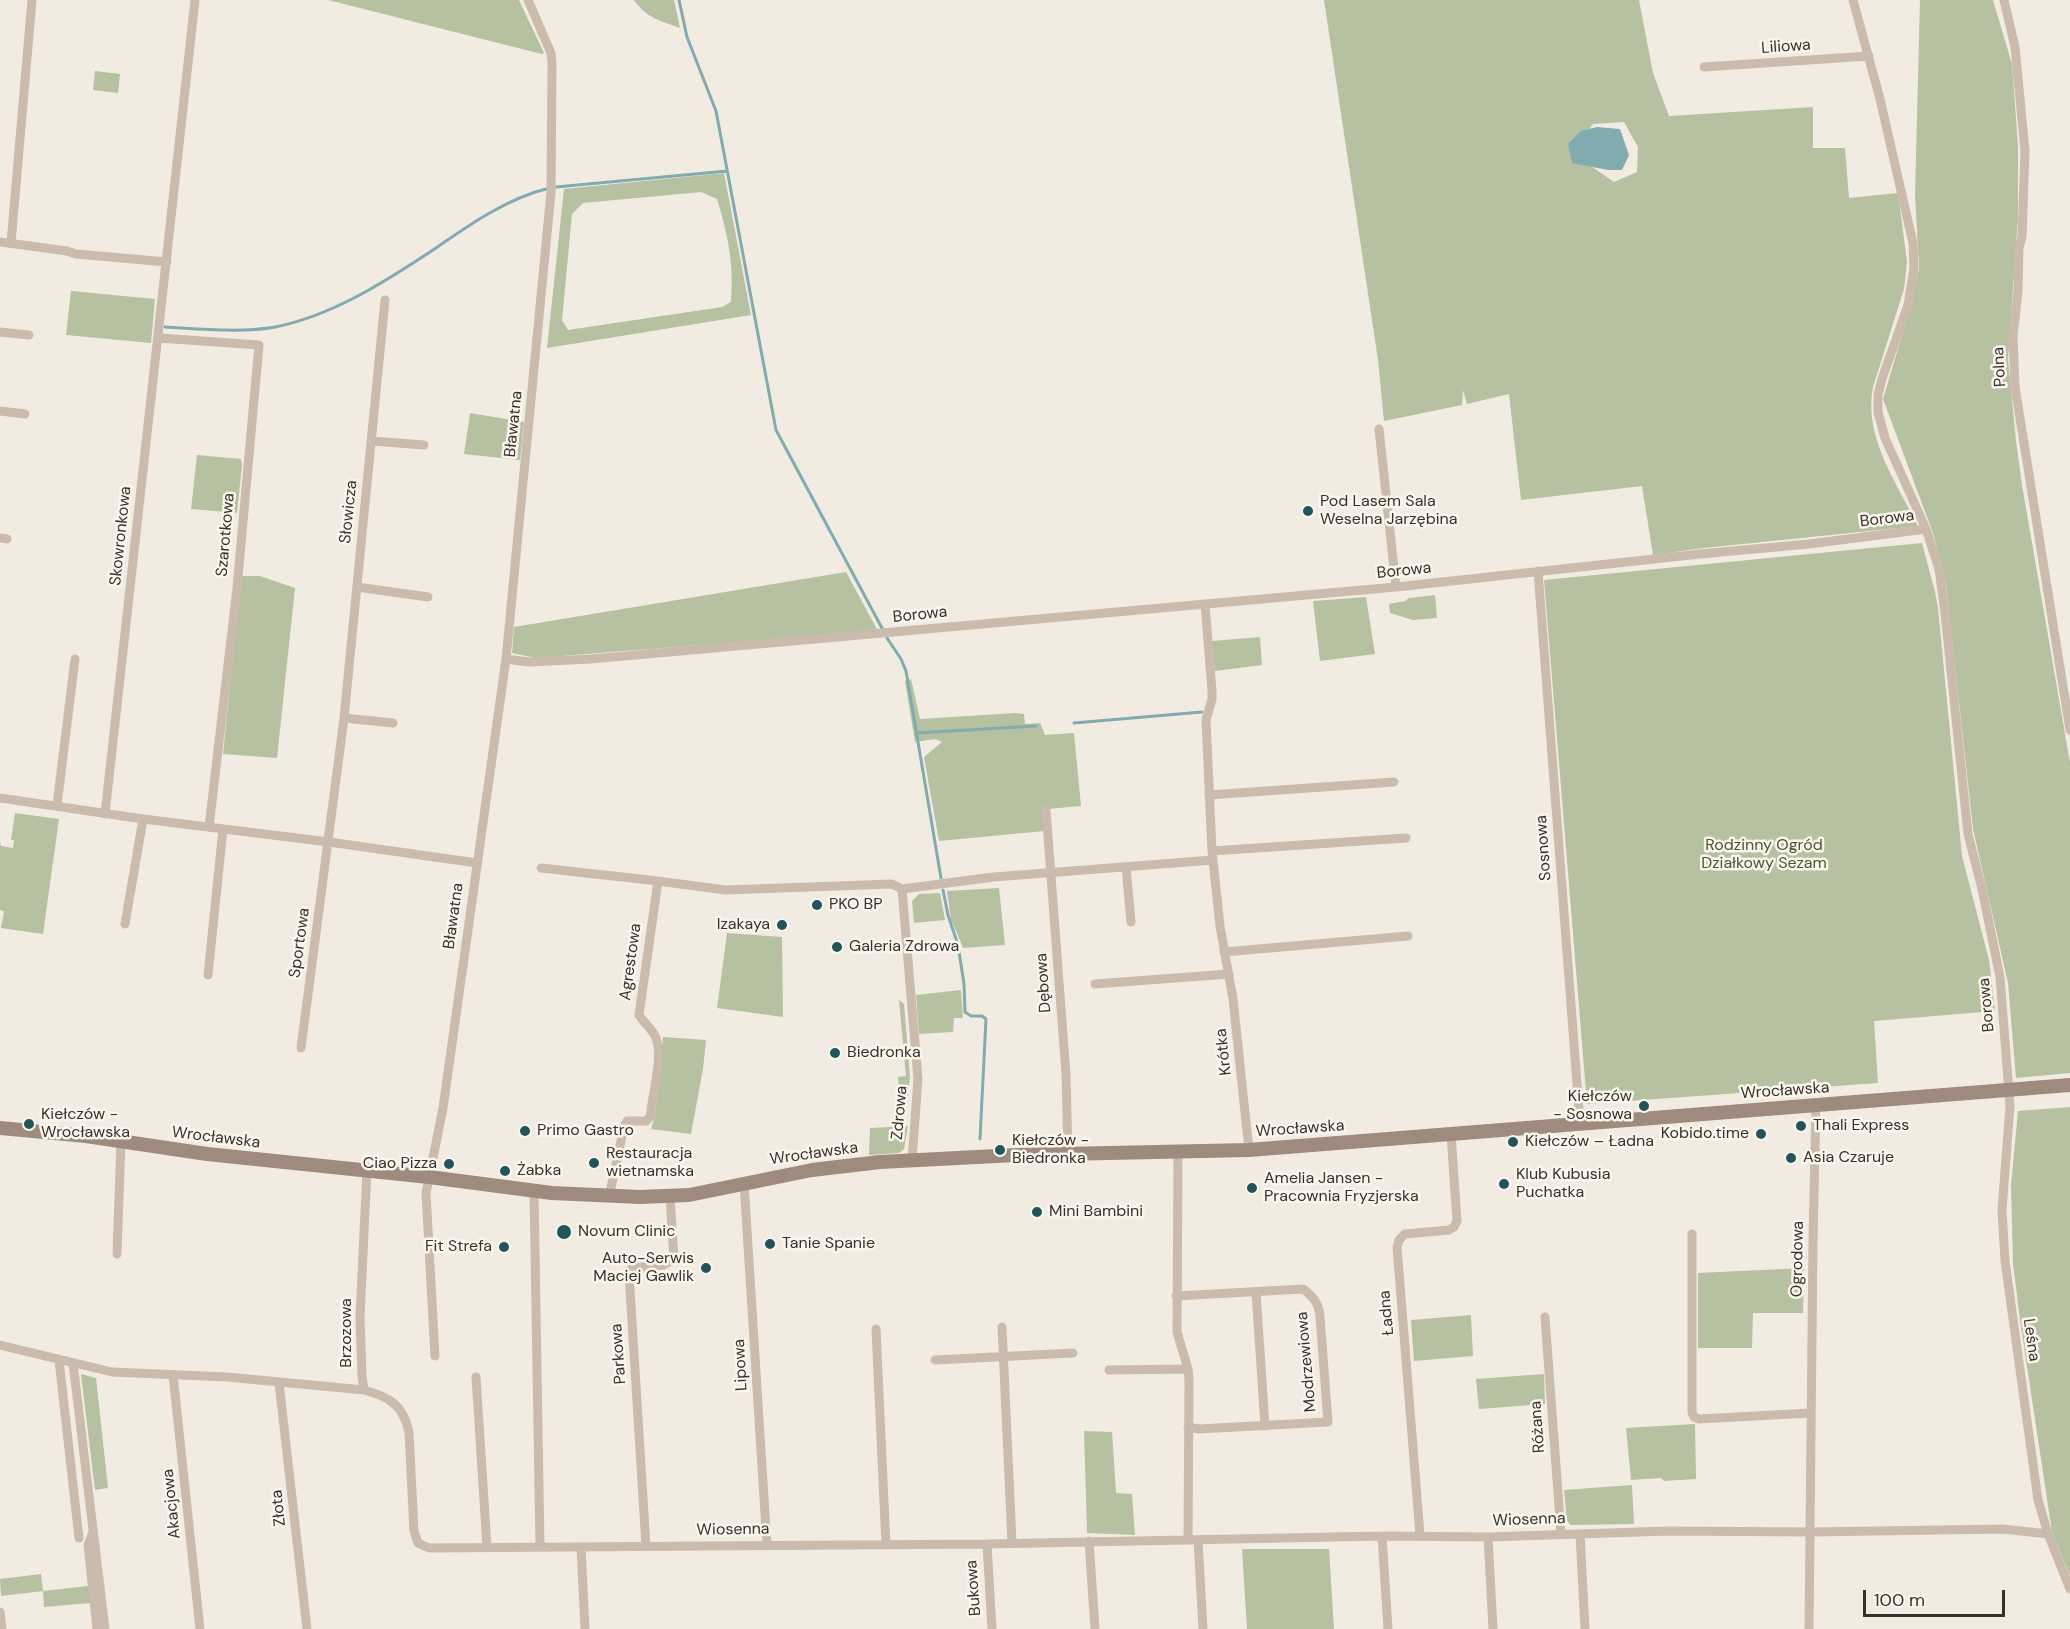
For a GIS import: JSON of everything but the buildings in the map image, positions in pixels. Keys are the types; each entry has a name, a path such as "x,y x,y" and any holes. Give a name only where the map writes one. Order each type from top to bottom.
{"street":[{"path":"10,243 32,0"},
{"name":"Skowronkowa","path":"105,814 195,0"},
{"name":"Bławatna","path":"429,1177 443,1108 506,659 551,192 552,63 528,0"},
{"name":"Borowa","path":"1853,0 1869,56 1913,243 1908,305 1882,379 1878,395 1878,412 1885,438 1926,529 1939,569 1968,834 1985,900 2000,977 2009,1090"},
{"name":"Polna","path":"2004,0 2015,47 2025,151 2022,237 2019,248 2018,291 2013,336 2015,387 2070,730"},
{"name":"Liliowa","path":"1704,67 1869,56"},
{"path":"0,242 67,250 76,254 167,262"},
{"name":"Słowicza","path":"329,842 344,718 385,300"},
{"path":"0,332 29,335"},
{"name":"Szarotkowa","path":"159,338 259,345 237,588 209,827"},
{"path":"0,411 25,414"},
{"path":"1379,429 1396,587"},
{"path":"372,441 424,445"},
{"name":"Borowa","path":"506,659 529,662 591,659 884,634 1396,587 1926,529"},
{"name":"Sosnowa","path":"1538,571 1580,1123"},
{"path":"357,587 428,597"},
{"name":"Krótka","path":"1205,604 1212,691 1206,720 1213,855 1224,952 1241,1062 1249,1150"},
{"path":"57,806 75,659"},
{"path":"344,718 393,723"},
{"path":"1209,795 1394,782"},
{"path":"0,798 477,863"},
{"name":"Dębowa","path":"1046,810 1066,1074 1068,1154"},
{"path":"124,924 143,819"},
{"path":"208,975 223,829"},
{"path":"542,868 725,890 892,885 902,889 949,882 1126,867 1213,855 1406,838"},
{"name":"Sportowa","path":"301,1048 329,842"},
{"path":"1126,867 1131,922"},
{"name":"Agrestowa","path":"609,1197 624,1127 627,1121 646,1121 651,1111 658,1046 656,1038 639,1015 658,881"},
{"name":"Zdrowa","path":"902,889 918,1079 912,1160"},
{"path":"1224,952 1408,936"},
{"path":"1095,984 1229,974"},
{"name":"Wrocławska","path":"0,1128 121,1141 207,1155 368,1170 534,1191 609,1197 670,1196 705,1192 812,1170 862,1163 1068,1154 1249,1150 2070,1086"},
{"name":"Leśna","path":"2009,1090 2010,1106 2002,1210 2005,1261 2038,1500 2048,1534 2070,1589"},
{"name":"Ogrodowa","path":"1809,1629 1816,1105"},
{"name":"Ładna","path":"1420,1535 1397,1247 1399,1240 1405,1234 1449,1230 1457,1221 1450,1134"},
{"path":"117,1254 121,1141"},
{"path":"1178,1152 1177,1332 1188,1369 1193,1540 1203,1629"},
{"name":"Brzozowa","path":"368,1170 360,1317 362,1376 364,1390 380,1394 391,1400 406,1418 409,1432 414,1531 418,1543"},
{"path":"429,1177 426,1194 435,1356"},
{"name":"Lipowa","path":"744,1183 767,1545"},
{"path":"534,1191 540,1547"},
{"name":"Parkowa","path":"646,1546 628,1273 632,1268 664,1265 674,1259 670,1196"},
{"path":"1692,1234 1692,1412 1694,1417 1699,1419 1811,1413"},
{"name":"Modrzewiowa","path":"1176,1296 1303,1289 1319,1306 1328,1422 1199,1429 1188,1427"},
{"path":"1256,1292 1265,1426"},
{"name":"Różana","path":"1545,1317 1561,1534"},
{"path":"1002,1327 1012,1542"},
{"path":"876,1329 886,1545"},
{"path":"0,1345 112,1372 227,1377 364,1390"},
{"path":"935,1360 1073,1353"},
{"path":"59,1360 79,1538"},
{"path":"73,1363 105,1629"},
{"path":"1109,1370 1188,1369"},
{"name":"Akacjowa","path":"173,1375 200,1629"},
{"path":"476,1377 486,1547"},
{"name":"Złota","path":"279,1383 307,1629"},
{"name":"Wiosenna","path":"418,1543 429,1548 886,1545 1420,1535 1488,1537 1669,1532 2003,1529 2048,1534"},
{"path":"94,1530 88,1545 97,1629"},
{"path":"1580,1534 1585,1629"},
{"path":"1382,1536 1388,1629"},
{"path":"1488,1537 1493,1629"},
{"path":"1089,1541 1095,1629"},
{"name":"Bukowa","path":"987,1544 992,1629"},
{"path":"581,1547 585,1629"},
{"path":"0,1612 2,1629"}],"green space":[{"path":"328,0 519,0 544,53 542,54"},
{"path":"634,0 674,0 680,28 649,15"},
{"path":"1324,0 1639,0 1653,73 1669,116 1813,107 1813,148 1845,148 1849,198 1898,193 1907,262 1904,289 1873,387 1871,406 1877,442 1918,526 1653,555 1642,486 1521,500 1509,394 1467,404 1463,390 1462,405 1384,421 1378,360","holes":["1624,122 1638,147 1637,172 1614,182 1572,153 1593,124"]},
{"path":"1920,0 1993,0 2012,64 2018,146 2018,218 2008,359 2022,485 2070,763 2070,1073 2016,1078 2008,983 1973,829 1946,585 1933,533 1883,399 1909,312 1919,268 1915,195"},
{"path":"95,71 120,74 118,93 93,90"},
{"path":"724,173 751,315 547,348 564,189","holes":["701,192 717,199 729,250 732,275 731,302 722,307 568,330 562,320 572,214 583,203"]},
{"path":"71,291 155,299 151,343 66,335"},
{"path":"470,413 524,422 520,460 464,454"},
{"path":"197,455 241,459 237,513 191,509"},
{"name":"Rodzinny Ogród Działkowy Sezam","path":"1922,543 1938,608 1962,856 1989,960 1995,1011 1874,1021 1878,1083 1587,1104 1544,580"},
{"path":"846,572 878,631 536,658 512,653 514,627"},
{"path":"241,576 260,576 295,588 277,758 223,754"},
{"path":"1435,595 1437,618 1413,620 1390,613 1389,604 1409,598"},
{"path":"1366,597 1375,654 1320,661 1313,601"},
{"path":"1260,637 1262,665 1215,671 1212,641"},
{"path":"911,679 920,719 1016,713 1024,714 1025,724 1040,723 1045,735 1074,733 1081,806 1048,809 1044,831 939,841 924,757 942,742 935,739 915,742 905,681"},
{"path":"15,813 59,819 43,934 1,928 4,911 0,910 0,842 1,846 13,848 14,840 11,840"},
{"path":"999,888 1005,945 963,948 951,919 947,891"},
{"path":"940,893 945,920 914,923 912,901 919,894"},
{"path":"727,933 782,937 783,1017 717,1008"},
{"path":"961,990 963,1018 954,1018 953,1032 919,1034 916,995"},
{"path":"899,1000 904,1004 910,1077 908,1096 900,1099 898,1077 906,1076"},
{"path":"663,1037 706,1040 691,1134 651,1129 655,1116"},
{"path":"2070,1107 2070,1576 2052,1532 2020,1320 2013,1263 2011,1185 2018,1111"},
{"path":"908,1126 904,1149 899,1153 869,1155 870,1128"},
{"path":"1804,1268 1803,1313 1753,1313 1752,1348 1698,1348 1698,1273"},
{"path":"1471,1315 1473,1356 1414,1361 1411,1320"},
{"path":"81,1374 96,1378 108,1488 95,1490"},
{"path":"1544,1374 1545,1404 1479,1409 1476,1379"},
{"path":"1695,1424 1696,1479 1631,1480 1626,1428"},
{"path":"1084,1431 1112,1432 1116,1493 1132,1494 1135,1535 1087,1533"},
{"path":"1632,1485 1634,1524 1571,1525 1567,1521 1564,1490"},
{"path":"1242,1549 1329,1549 1334,1629 1247,1629"},
{"path":"41,1574 43,1591 1,1596 0,1579"},
{"path":"88,1586 91,1603 44,1607 43,1591"}],"water":[{"path":"1597,127 1620,129 1629,155 1622,170 1608,170 1572,163 1568,144 1581,131"}],"waterway":[{"path":"679,0 687,37 716,111 776,430 883,630"},
{"path":"556,187 727,171"},
{"path":"165,327 220,330 263,329 316,315 375,286 501,207 546,189"},
{"path":"887,638 906,671 941,878"},
{"path":"1074,723 1202,712"},
{"path":"916,733 1036,726"},
{"path":"943,890 958,945 964,984 965,1012 971,1016 982,1016 986,1019 980,1139"}],"place":[{"name":"Pod Lasem Sala Weselna Jarzębina","path":"1308,511"},
{"name":"PKO BP","path":"817,905"},
{"name":"Izakaya","path":"782,925"},
{"name":"Galeria Zdrowa","path":"837,947"},
{"name":"Biedronka","path":"835,1053"},
{"name":"Kiełczów - Sosnowa","path":"1644,1106"},
{"name":"Kiełczów - Wrocławska","path":"29,1124"},
{"name":"Thali Express","path":"1801,1126"},
{"name":"Primo Gastro","path":"525,1131"},
{"name":"Kobido.time","path":"1761,1134"},
{"name":"Kiełczów – Ładna","path":"1513,1142"},
{"name":"Kiełczów - Biedronka","path":"1000,1150"},
{"name":"Asia Czaruje","path":"1791,1158"},
{"name":"Restauracja wietnamska","path":"594,1163"},
{"name":"Ciao Pizza","path":"449,1164"},
{"name":"Żabka","path":"505,1171"},
{"name":"Klub Kubusia Puchatka","path":"1504,1184"},
{"name":"Amelia Jansen - Pracownia Fryzjerska","path":"1252,1188"},
{"name":"Mini Bambini","path":"1037,1212"},
{"name":"Novum Clinic","path":"564,1232"},
{"name":"Tanie Spanie","path":"770,1244"},
{"name":"Fit Strefa","path":"504,1247"},
{"name":"Auto-Serwis Maciej Gawlik","path":"706,1268"}]}
